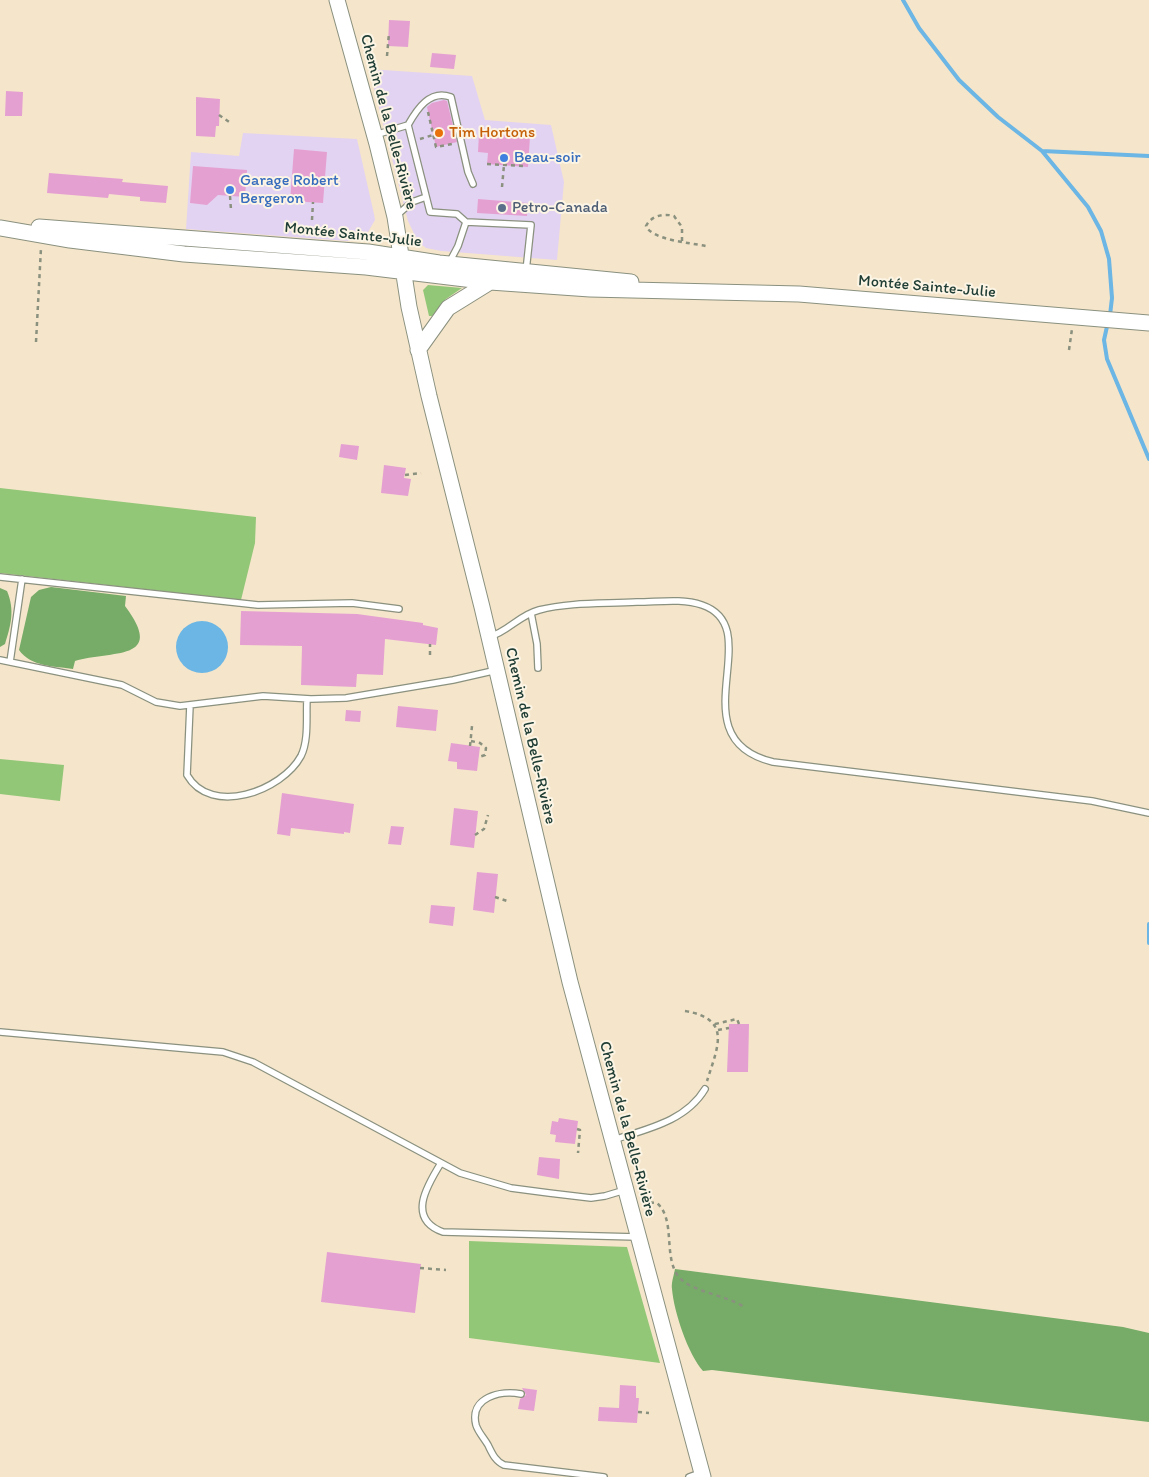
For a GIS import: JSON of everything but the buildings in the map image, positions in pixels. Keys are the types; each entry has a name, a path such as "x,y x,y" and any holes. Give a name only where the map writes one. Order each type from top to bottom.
{"main road":[{"name":"Chemin de la Belle-Rivière","path":"337,0 395,217 418,350 497,670 568,972 698,1475"},
{"name":"Montée Sainte-Julie","path":"0,227 80,229 368,252 402,265 490,282 590,289 799,294 1149,323"},
{"name":"Montée Sainte-Julie","path":"0,227 42,236 184,254 309,263 448,264 591,276 702,292"},
{"path":"418,350 452,305 490,282"}],"lane":[{"path":"473,184 468,172 451,97 445,95 424,101 417,108 408,125 430,212 457,214 466,222 531,226 526,271"},
{"path":"374,135 408,125"},
{"path":"395,217 407,205 426,197"},
{"path":"448,264 458,246 466,222"},
{"path":"0,577 258,605 352,603 399,609"},
{"path":"10,662 22,579"},
{"path":"489,637 504,632 522,617 531,613 573,605 672,601 692,603 710,609 723,623 727,631 728,657 725,702 729,730 740,747 754,758 1092,801 1149,813"},
{"path":"531,613 538,644 538,668"},
{"path":"0,660 122,685 167,705 190,705 265,696 307,699 346,698 389,692 497,670"},
{"path":"190,705 187,775 192,784 200,789 221,796 230,796 265,787 294,766 303,751 307,699"},
{"path":"0,1032 223,1052 253,1062 460,1173 511,1188 549,1194 591,1198 605,1196 627,1198"},
{"path":"611,1140 682,1114 698,1101 705,1089"},
{"path":"441,1163 425,1194 422,1207 423,1215 432,1228 443,1232 637,1237"},
{"path":"521,1394 502,1392 484,1399 477,1410 476,1424 479,1432 498,1462 504,1466 604,1477"}],"path":[{"path":"387,56 389,33"},
{"path":"426,104 436,147 457,142"},
{"path":"219,115 232,124"},
{"path":"487,164 524,166"},
{"path":"502,186 504,165"},
{"path":"230,196 231,210"},
{"path":"312,220 313,202"},
{"path":"682,241 682,227 674,216 657,216 649,220 646,226 648,231 656,236 706,246"},
{"path":"36,342 42,236"},
{"path":"1069,350 1074,317"},
{"path":"405,475 421,473"},
{"path":"430,644 430,655"},
{"path":"470,746 472,726"},
{"path":"471,741 480,743 486,748 485,755 479,757"},
{"path":"475,836 484,830 488,815"},
{"path":"495,897 507,901"},
{"path":"685,1011 701,1014 714,1024 718,1030 716,1050 705,1089"},
{"path":"714,1024 734,1018 737,1019 739,1024"},
{"path":"718,1030 729,1028"},
{"path":"577,1129 580,1130 578,1153"},
{"path":"627,1198 657,1203 661,1207 666,1219 669,1252 678,1276 688,1285 734,1299 744,1307"},
{"path":"420,1268 446,1270"},
{"path":"638,1412 649,1414"}],"shaded area":[{"path":"369,69 472,76 485,120 551,125 564,182 557,260 441,251 426,248 418,242 408,221"},
{"path":"243,133 357,139 375,220 368,232 356,240 348,241 186,229 191,152 239,156"}],"green space":[{"path":"428,285 462,288 446,299 432,316 429,316 423,290"},
{"path":"0,488 256,517 255,543 241,600 0,573"},
{"path":"51,587 126,596 125,606 136,624 140,637 137,645 118,654 75,661 73,669 43,665 24,656 19,650 31,597 39,590"},
{"path":"0,588 7,591 11,611 5,644 0,647"},
{"path":"0,759 64,765 60,801 0,794"},
{"path":"469,1241 627,1247 660,1363 469,1338"},
{"path":"675,1269 1123,1327 1149,1333 1149,1422 712,1370 703,1371 697,1364 687,1344 676,1309 672,1287"}],"water":[{"path":"202,621 212,623 220,629 226,637 228,647 226,657 220,665 212,671 202,673 192,671 184,665 178,657 176,647 178,637 184,629 192,623"}],"waterway":[{"path":"903,0 919,28 959,80 998,117 1042,151 1088,207 1101,231 1109,259 1112,298 1110,315"},
{"path":"1042,151 1149,156"},
{"path":"1108,322 1104,340 1107,359 1149,459"},
{"path":"1149,924 1149,943"}],"place":[{"name":"Tim Hortons","path":"439,133"},
{"name":"Beau-soir","path":"504,158"},
{"name":"Garage Robert Bergeron","path":"230,190"},
{"name":"Petro-Canada","path":"502,208"}]}
